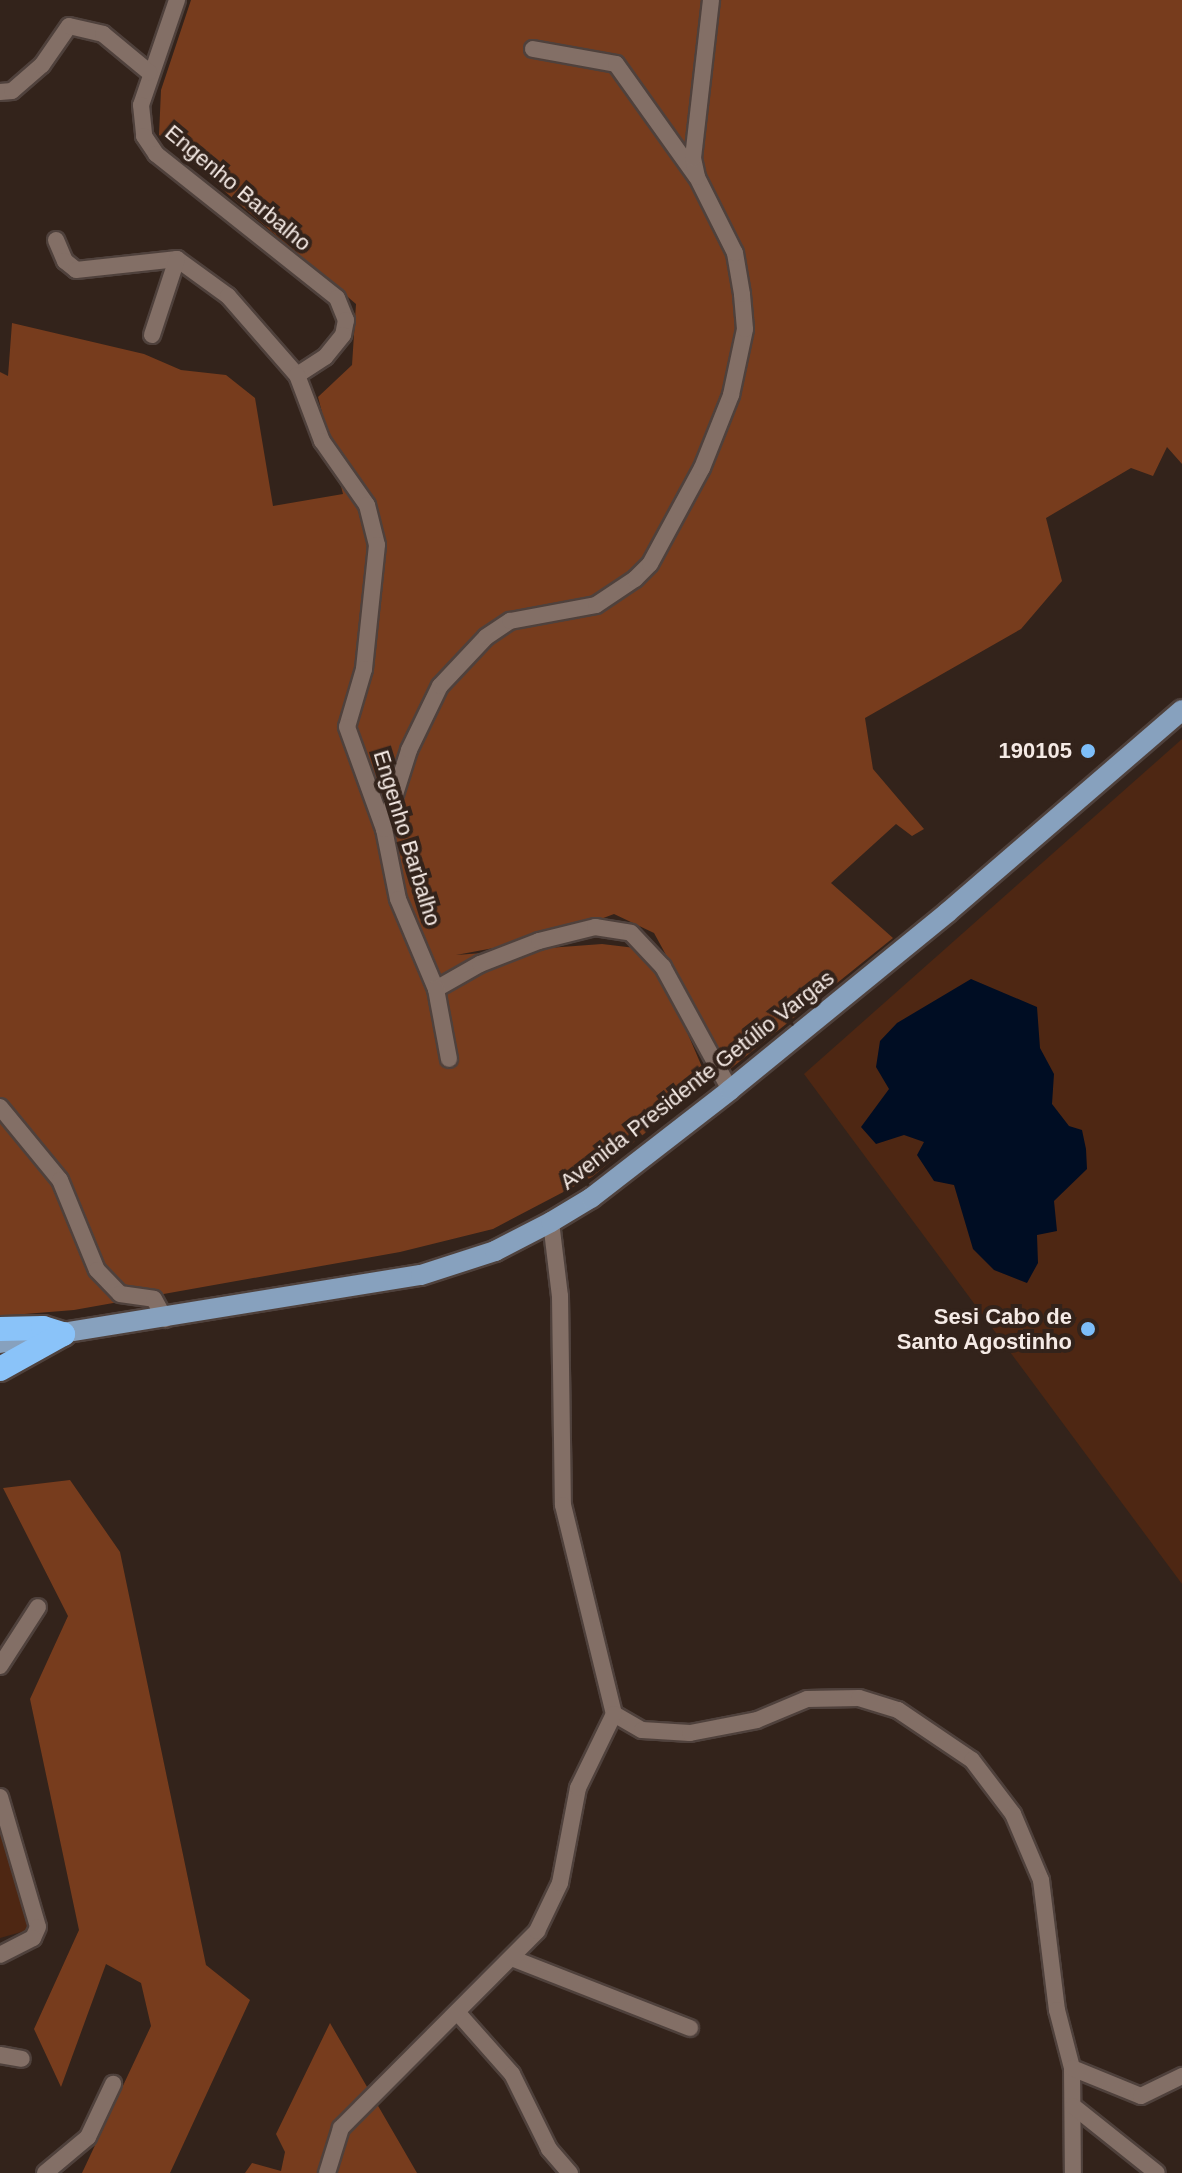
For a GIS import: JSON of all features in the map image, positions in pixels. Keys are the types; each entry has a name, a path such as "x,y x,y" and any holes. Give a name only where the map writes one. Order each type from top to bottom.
{"highway":[{"path":"0,1329 43,1328 63,1334"},
{"path":"0,1369 63,1334"}],"main road":[{"name":"Avenida Presidente Getúlio Vargas","path":"0,1343 165,1319 421,1275 495,1251 551,1222 591,1198 730,1090 948,912 1182,710"}],"street":[{"name":"Engenho Barbalho","path":"177,0 149,72 141,105 151,149 340,304 346,320 343,335 325,357 297,375"},
{"path":"697,177 694,145 711,0"},
{"path":"0,92 12,91 42,65 60,33 73,26 119,43 149,72"},
{"path":"384,829 409,750 440,686 486,637 510,621 596,605 617,596 650,564 702,468 735,383 745,329 735,253 697,177 616,64 533,49"},
{"path":"56,240 72,268 177,259 152,335"},
{"name":"Engenho Barbalho","path":"177,259 228,296 297,375 322,441 367,505 375,531 364,669 347,727 384,829 398,899 436,989 449,1059"},
{"path":"436,989 480,964 539,941 595,927 631,933 663,967 730,1090"},
{"path":"0,1107 60,1180 97,1270 120,1294 154,1299 165,1319"},
{"path":"327,2173 341,2128 514,1959 537,1931 560,1883 578,1788 614,1714 563,1505 560,1296 551,1222"},
{"path":"0,1666 38,1607"},
{"path":"614,1714 642,1730 690,1733 757,1720 807,1699 859,1698 898,1710 949,1741 995,1785 1029,1843 1041,1880 1057,2010 1072,2068 1073,2173"},
{"path":"0,1797 38,1929 33,1938 0,1955"},
{"path":"514,1959 690,2028"},
{"path":"457,2012 512,2074 549,2149 570,2173"},
{"path":"0,2055 22,2059"},
{"path":"1072,2068 1141,2096 1182,2076"},
{"path":"45,2173 88,2137 113,2084"},
{"path":"1073,2106 1157,2173"}],"shaded area":[{"path":"191,0 1182,0 1182,464 1167,447 1153,476 1131,468 1046,518 1062,581 1021,629 865,718 873,769 924,829 912,836 896,824 831,883 893,938 729,1070 654,933 614,914 553,937 456,955 602,944 652,950 708,1081 592,1177 493,1229 400,1252 74,1310 0,1316 0,372 8,376 12,323 144,354 181,370 226,375 255,398 273,506 343,494 318,397 352,365 356,304 159,135 161,90"},
{"name":"Sesi Cabo de Santo Agostinho","path":"1182,739 1182,1584 804,1074"},
{"path":"70,1480 120,1552 206,1965 250,2000 170,2173 82,2173 151,2026 141,1983 106,1964 61,2087 34,2029 79,1930 30,1699 68,1616 3,1488"},
{"path":"0,1818 32,1929 0,1938"},
{"path":"330,2023 417,2173 245,2173 252,2163 281,2171 285,2152 276,2134"}],"water":[{"path":"971,979 1037,1007 1040,1048 1054,1074 1052,1104 1069,1126 1082,1130 1086,1149 1087,1169 1054,1201 1057,1231 1037,1235 1038,1263 1027,1283 994,1270 973,1249 954,1185 934,1181 917,1155 924,1142 904,1135 876,1144 861,1127 889,1089 876,1067 880,1041 897,1023"}],"place":[{"name":"190105","path":"1088,751"},
{"name":"Sesi Cabo de Santo Agostinho","path":"1088,1329"}]}
